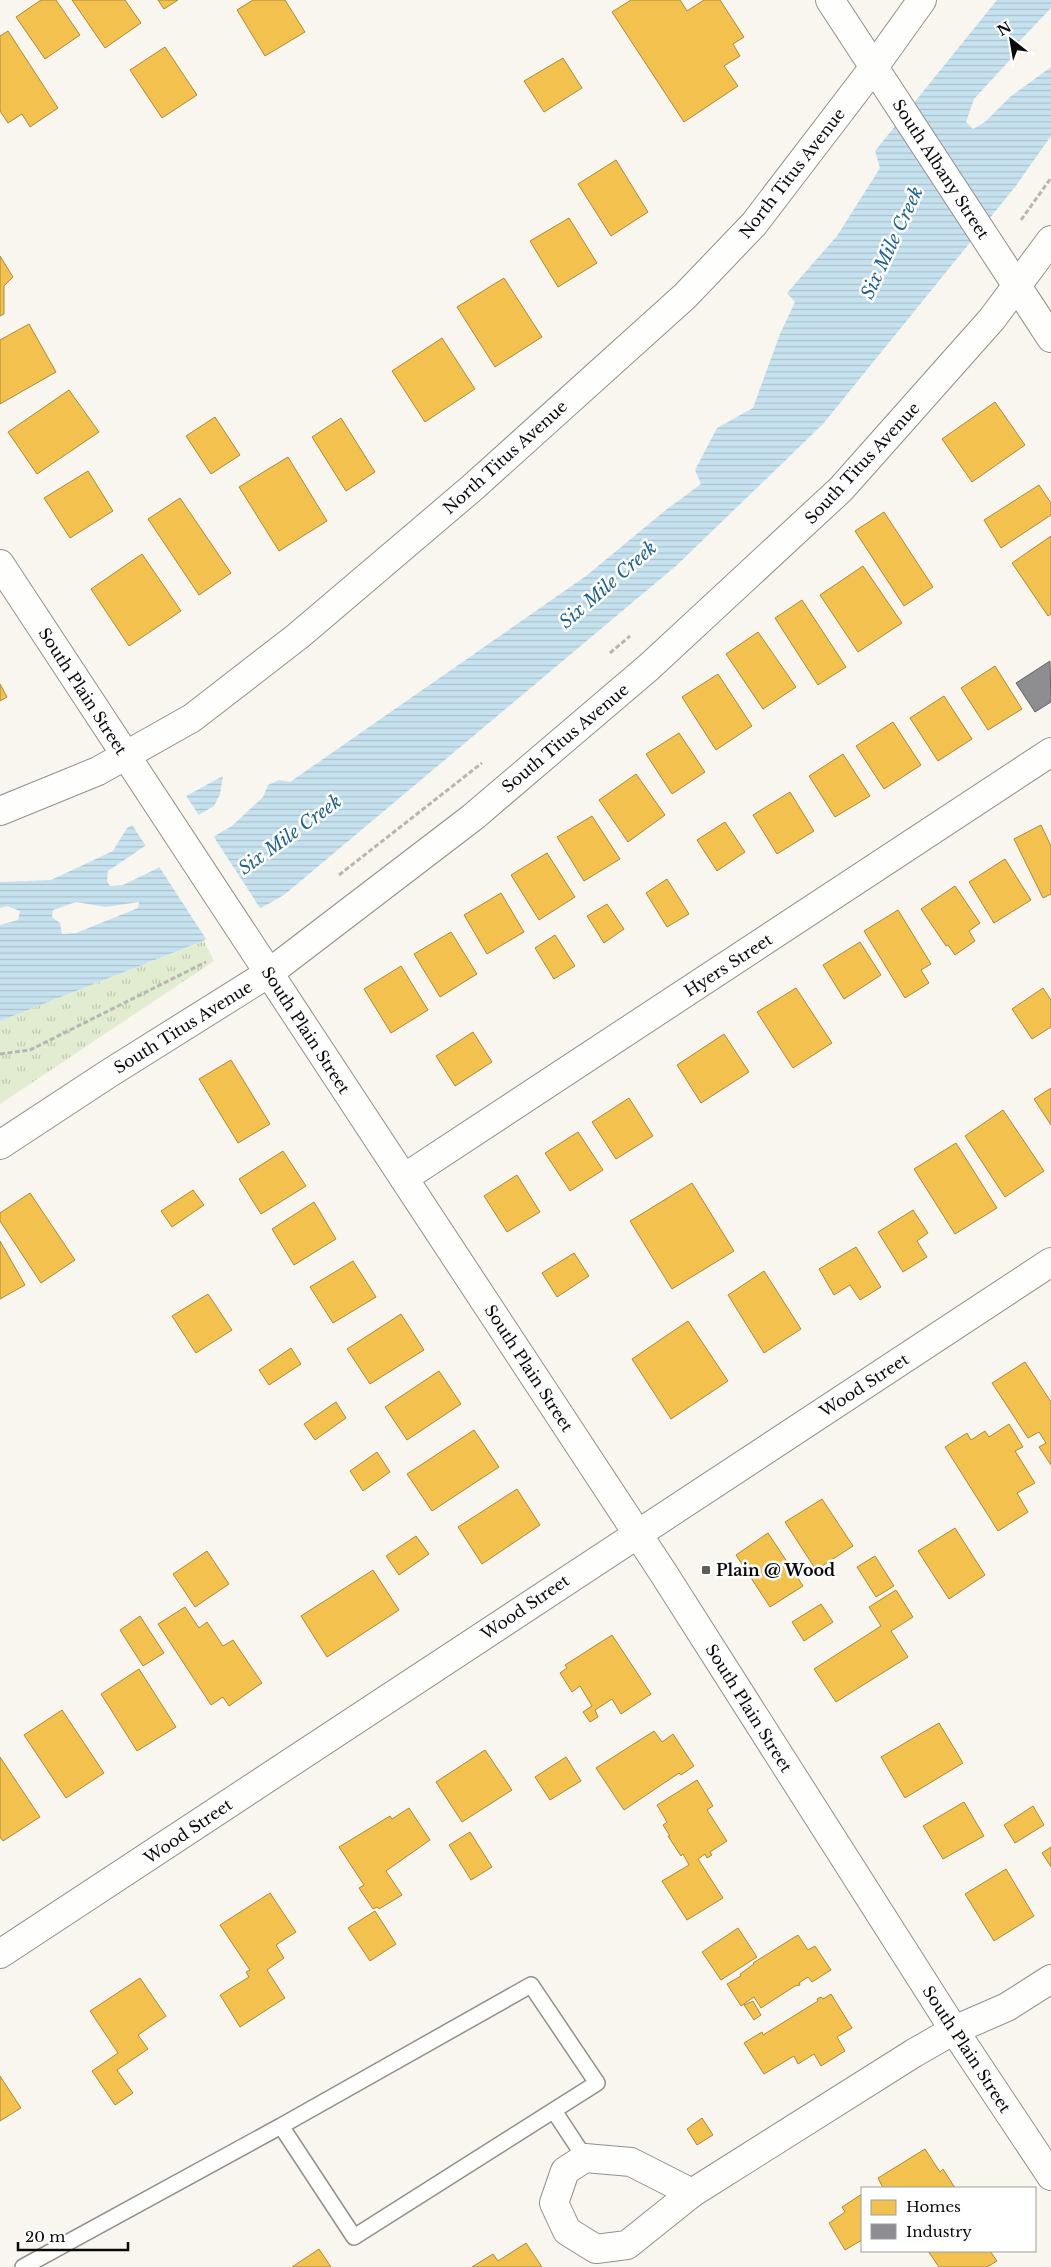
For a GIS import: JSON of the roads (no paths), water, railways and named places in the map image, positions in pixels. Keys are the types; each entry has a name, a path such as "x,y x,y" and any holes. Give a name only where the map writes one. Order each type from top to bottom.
{"street":[{"name":"South Albany Street","path":"830,0 1051,338"},
{"name":"North Titus Avenue","path":"0,811 98,771 124,754 192,718 298,636 472,488 685,296 754,224 874,67 922,0"},
{"name":"South Titus Avenue","path":"0,1145 108,1074 269,974 473,817 649,667 841,489 992,319 1051,240"},
{"name":"South Plain Street","path":"0,564 638,1534 954,2030 1051,2176"},
{"name":"Hyers Street","path":"404,1178 1051,752"},
{"name":"Wood Street","path":"0,1954 1051,1262"},
{"path":"692,2193 631,2162 585,2158 565,2171 554,2203 567,2231 596,2249 627,2245 692,2193 914,2053 954,2030 1007,2007 1051,1979"}],"lane":[{"path":"23,2267 281,2126 531,1985 597,2084 354,2237 281,2126"},
{"path":"554,2111 585,2158"}],"water":[{"name":"Six Mile Creek","path":"997,0 1051,0 1051,8 1016,45 1009,61 974,99 966,122 973,129 985,122 1010,97 1051,67 1051,136 1015,187 823,424 677,565 284,895 203,941 0,1021 0,925 18,920 20,911 7,906 0,908 0,882 51,880 113,851 127,828 223,776 220,794 214,806 145,846 108,871 107,881 110,886 123,885 164,865 232,826 263,797 268,785 279,780 290,782 586,576 667,509 701,484 695,470 717,428 753,408 780,334 795,302 787,293 837,236 880,168 875,151","holes":["76,902 106,907 139,902 138,908 76,933 62,934 60,923 52,917 53,910"]}],"place":[{"name":"Plain @ Wood","path":"706,1570"}]}
